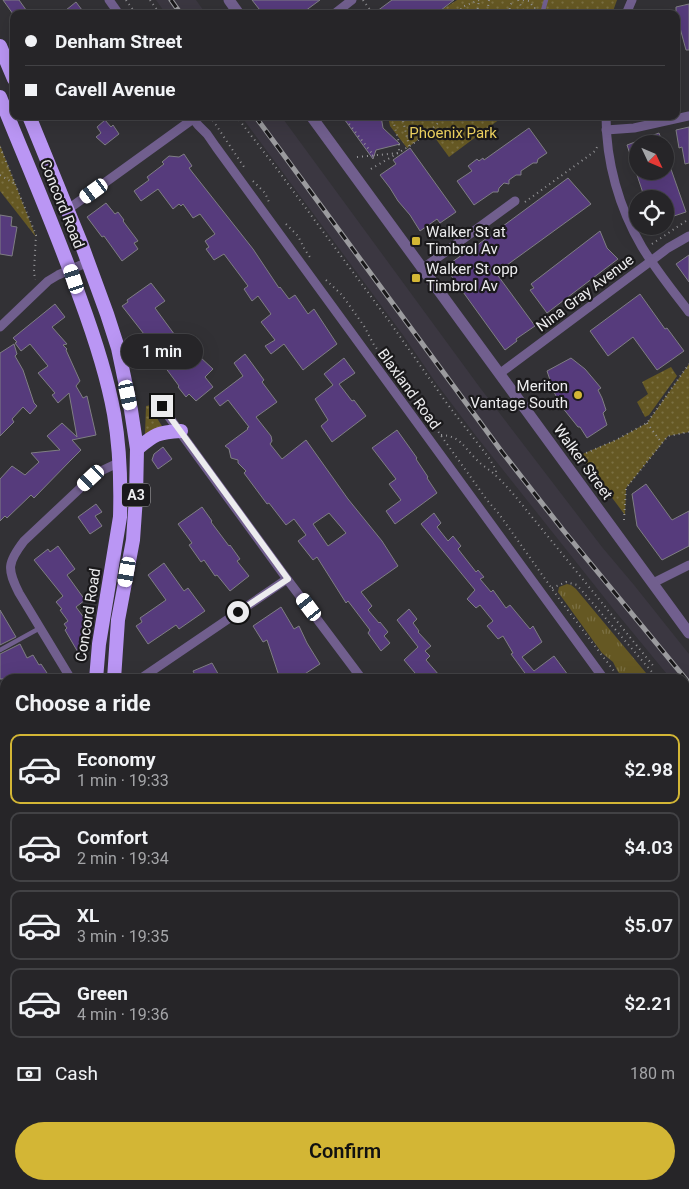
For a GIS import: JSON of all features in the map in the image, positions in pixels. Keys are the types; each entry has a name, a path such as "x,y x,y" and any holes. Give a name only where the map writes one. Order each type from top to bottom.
{"highway":[{"path":"0,46 10,70"},
{"name":"Concord Road","path":"0,97 71,269 90,324 114,413 120,462 120,517 99,644 96,674"},
{"name":"Concord Road","path":"31,120 88,262 118,348 137,449 133,540 118,620 114,674"},
{"path":"137,449 156,434 181,431"}],"street":[{"path":"339,10 352,0"},
{"path":"67,210 189,120"},
{"name":"Blaxland Road","path":"194,120 207,134 600,674"},
{"name":"Walker Street","path":"314,120 689,632"},
{"path":"606,120 609,157 618,194 630,225 651,260 689,312"},
{"path":"606,130 634,128 671,120"},
{"path":"422,268 515,201"},
{"name":"Nina Gray Avenue","path":"499,374 651,260 689,236"},
{"path":"0,326 55,276 88,262"},
{"path":"162,406 358,674"},
{"path":"68,674 13,581 10,571 11,561 24,541 91,478 120,462"},
{"path":"652,583 689,565"},
{"path":"147,674 288,579"}],"lane":[{"path":"0,650 40,628"}],"path":[{"path":"461,10 462,7 479,0"},
{"path":"523,0 530,1 534,8 532,10"},
{"path":"213,120 248,174"},
{"path":"239,120 489,458 496,470 496,476"},
{"path":"346,120 374,156"},
{"path":"393,120 400,153"},
{"path":"403,120 409,146"},
{"path":"371,169 400,153 436,126 441,120"},
{"path":"0,147 36,235 34,271 36,293"},
{"path":"358,157 400,153"},
{"path":"515,201 519,206 587,157"},
{"path":"0,175 15,184"},
{"path":"252,179 265,193 269,202"},
{"path":"644,249 689,219"},
{"path":"285,224 298,236 315,265"},
{"path":"321,273 342,295 364,326 374,345 392,369 402,378 412,395 487,500 616,674"},
{"path":"577,457 616,440 647,422 689,364"},
{"path":"647,422 662,443"},
{"path":"624,520 626,488 668,436 689,432"},
{"path":"441,435 460,441 515,496 655,668"},
{"path":"552,588 566,582 577,585 654,674"}],"shaded area":[{"path":"156,0 196,0 203,10 163,10"},
{"path":"244,120 284,120 481,389 602,547 689,654 689,674 667,674 476,436"}],"green space":[{"path":"457,0 617,0 613,10 441,10"},
{"name":"Phoenix Park","path":"389,120 499,120 449,157 430,131 407,148 390,126"},
{"path":"0,145 36,237 0,191"},
{"path":"689,364 689,432 668,436 626,488 625,515 580,455 616,440 647,423"},
{"path":"671,367 677,376 649,415 645,417 637,402 648,394 642,382"},
{"path":"151,405 151,409 162,428 145,434 146,406"},
{"path":"567,584 576,589 647,674 620,674 613,662 602,653 558,592 559,587"}],"building":[{"path":"3,0 19,0 26,10 10,10"},
{"path":"252,0 320,0 306,10 260,10"},
{"path":"392,0 454,0 441,10 378,10"},
{"path":"76,2 82,10 66,10"},
{"path":"689,4 689,50 686,50 680,28 680,10 676,10 676,7"},
{"path":"105,120 111,127 113,125 119,134 105,145 96,137 101,133 97,127"},
{"path":"345,120 382,120 383,128 400,144 376,150 373,159"},
{"path":"689,127 689,163 685,164 682,147 679,148 676,130"},
{"path":"529,128 547,153 538,159 537,163 533,163 521,171 521,175 516,175 509,180 509,184 504,183 498,192 493,192 474,205 457,181 472,171 468,166 477,159 479,161 483,158 484,160"},
{"path":"410,148 456,212 440,223 437,219 420,231 380,175 396,164 393,160"},
{"path":"184,154 192,166 189,168 253,249 279,288 289,299 295,295 308,314 314,309 337,344 303,370 284,344 271,354 265,346 275,340 261,322 271,314 258,296 252,301 244,289 248,286 224,254 214,260 206,249 209,247 205,241 215,234 200,214 193,218 183,204 181,206 179,204 173,209 158,189 141,201 134,191 149,180 147,177 164,164 162,162 169,156 179,157"},
{"path":"568,178 591,204 496,273 535,326 516,339 517,341 505,350 445,267"},
{"path":"674,178 686,212 674,216 674,190 642,190 639,180 674,180"},
{"path":"106,203 115,214 118,212 138,241 134,243 138,249 122,261 87,217"},
{"path":"0,215 12,217 11,226 17,227 12,256 0,254"},
{"path":"600,231 607,248 618,259 547,313 530,290 534,288 531,284"},
{"path":"689,255 689,282 676,264"},
{"path":"151,283 165,301 155,308 180,342 189,336 202,354 199,356 213,369 205,377 213,387 196,401 189,394 186,397 178,387 159,359 162,357 122,306 128,302 127,300"},
{"path":"640,294 665,329 667,328 684,351 657,370 633,337 608,356 590,331"},
{"path":"55,304 65,317 52,327 67,344 63,345 67,349 80,381 76,386 83,398 87,396 96,435 72,440 81,450 34,498 31,495 7,518 5,516 0,521 0,479 12,466 25,475 39,462 31,453 60,450 47,436 62,423 77,437 69,393 58,403 52,395 55,393 38,373 48,366 30,344 21,351 13,338"},
{"path":"14,344 17,354 15,356 23,370 34,403 37,406 30,414 23,407 12,419 14,422 0,436 0,353"},
{"path":"245,354 277,402 256,417 271,436 272,441 270,444 282,459 306,440 348,499 382,541 398,566 361,592 372,606 368,610 388,632 384,636 390,643 381,651 368,633 370,630 348,601 346,603 317,557 313,560 298,541 306,535 294,519 286,525 269,503 267,504 244,473 246,471 238,463 238,460 231,458 229,449 225,446 249,427 228,400 220,406 214,398 243,376 234,363","holes":["329,513 346,533 328,546 313,524"]},
{"path":"344,358 355,373 339,384 366,416 332,442 321,426 328,420 315,399 333,385 324,374"},
{"name":"Meriton Vantage South","path":"571,358 585,369 601,388 598,390 606,410 603,413 607,425 587,438 562,407 554,392 547,371"},
{"path":"397,430 417,458 437,493 395,524 386,511 401,500 389,484 396,479 372,448"},
{"path":"163,447 172,459 158,469 152,460 154,454"},
{"path":"646,484 672,520 689,511 689,546 662,560 637,526 632,494"},
{"path":"96,504 102,512 95,516 102,526 90,534 78,517"},
{"path":"202,507 211,522 240,559 237,561 249,576 230,591 217,575 215,576 204,560 201,562 189,545 192,543 178,524"},
{"path":"434,513 441,523 437,527 448,541 453,536 461,546 458,549 476,572 478,570 484,577 480,579 491,592 493,590 506,608 510,605 530,629 533,626 542,642 522,657 534,671 554,656 567,674 526,674 511,654 513,653 503,636 498,639 487,626 493,621 480,605 476,608 467,599 475,590 421,524"},
{"path":"58,546 75,569 67,575 85,600 76,607 85,619 79,654 65,630 67,628 64,624 68,621 56,602 63,596 34,560 48,549 50,552"},
{"path":"164,563 184,591 188,588 205,611 179,629 176,625 148,644 136,626 142,622 140,618 166,600 148,575"},
{"path":"281,607 294,629 299,626 320,664 305,674 278,674 267,640 263,642 253,626"},
{"path":"409,609 417,619 413,623 418,632 431,646 425,651 430,656 426,660 438,674 416,674 404,660 418,647 397,620"},
{"path":"0,610 16,637 0,645"},
{"path":"20,644 27,658 33,655 48,674 0,674 0,654"},
{"path":"212,663 218,674 194,674 193,671"}],"railway":[{"path":"171,0 178,10"},
{"path":"258,120 502,452 563,530 682,674"}],"place":[{"name":"Walker St at Timbrol Av","path":"416,241"},
{"name":"Walker St opp Timbrol Av","path":"416,278"},
{"name":"Meriton Vantage South","path":"578,395"}],"route":[{"path":"162,406 288,579 238,612"}]}
